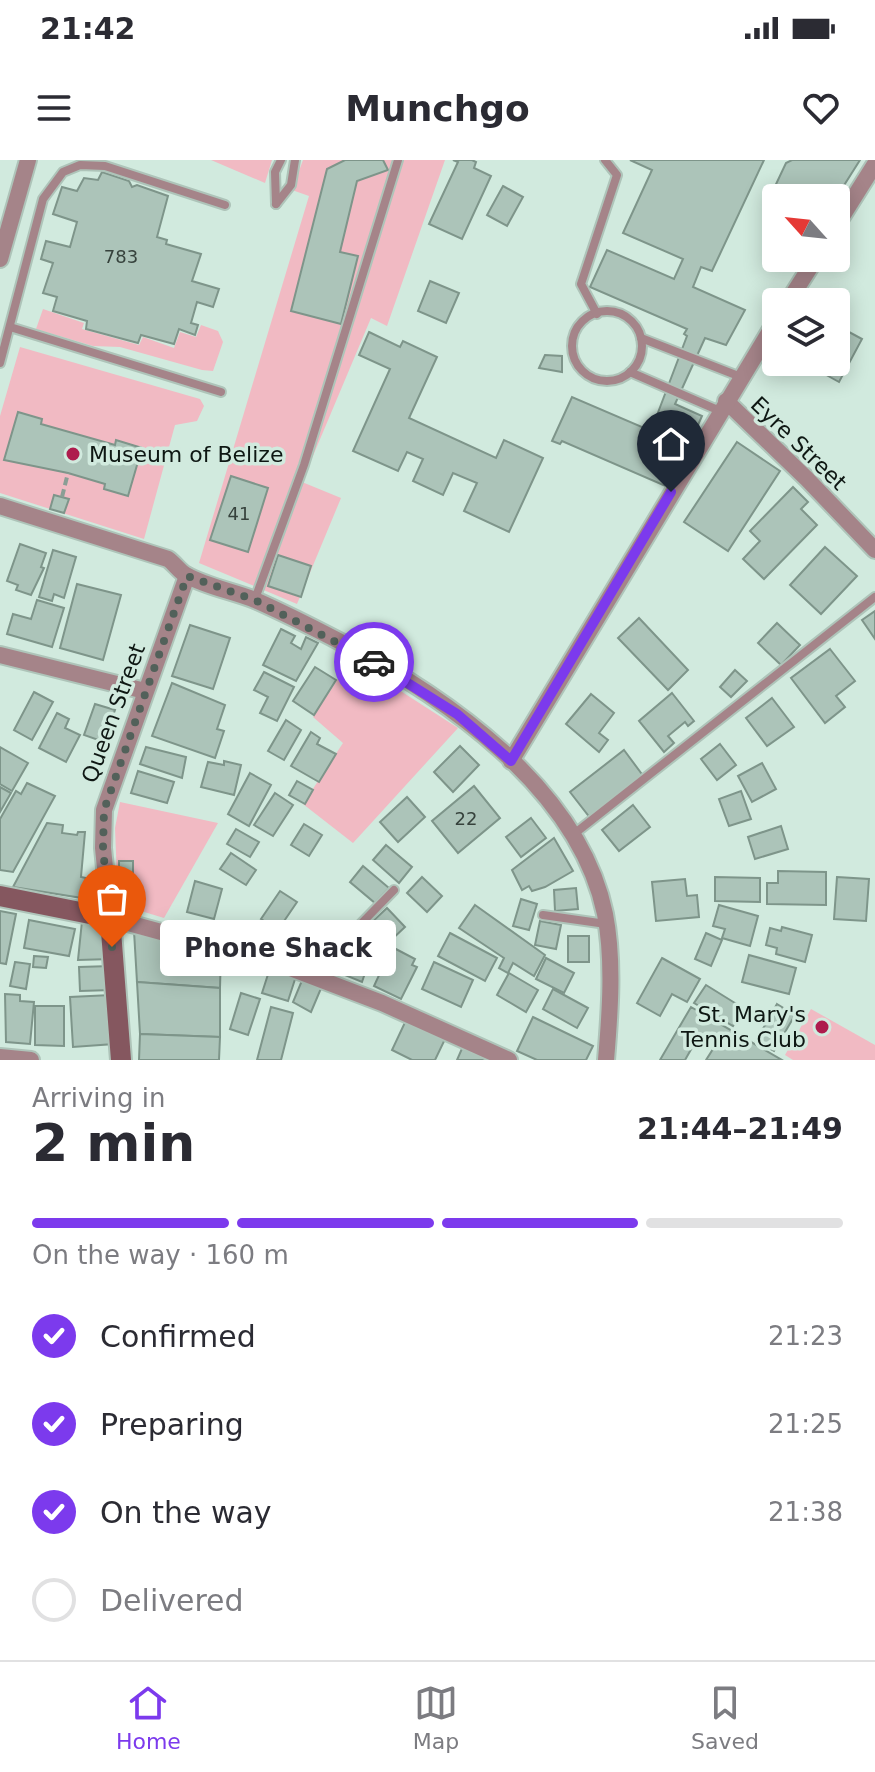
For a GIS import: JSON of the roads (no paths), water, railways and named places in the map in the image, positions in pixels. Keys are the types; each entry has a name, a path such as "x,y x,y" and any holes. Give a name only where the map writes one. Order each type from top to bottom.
{"street":[{"path":"0,259 28,160"},
{"path":"850,204 875,164"},
{"path":"511,761 762,343"},
{"name":"Eyre Street","path":"723,406 875,550"},
{"path":"0,506 168,559 187,576 255,600 377,663 457,714 511,761 574,834 597,885 609,949 606,1060"},
{"name":"Queen Street","path":"121,1060 103,848 104,810 187,576"},
{"path":"0,655 145,691"},
{"path":"0,896 110,918 311,975 509,1060"},
{"path":"0,1057 31,1060"}],"lane":[{"path":"281,160 275,172 276,204 291,185 295,160"},
{"path":"255,600 304,465 398,160"},
{"path":"597,314 581,284 617,175 605,160"},
{"path":"0,363 43,199 63,172 80,165 105,166 225,205"},
{"path":"615,312 626,317 635,324 641,338 640,357 630,372 605,381 584,373 573,353 576,331 583,322 597,314 615,312"},
{"path":"10,327 221,392"},
{"path":"641,338 741,377"},
{"path":"630,372 723,406"},
{"path":"574,834 875,597"},
{"path":"311,975 394,890"},
{"path":"543,915 606,924"}],"place":[{"name":"Museum of Belize","path":"73,454"},
{"name":"Phone Shack","path":"112,947"},
{"name":"St. Mary's Tennis Club","path":"822,1027"}]}
